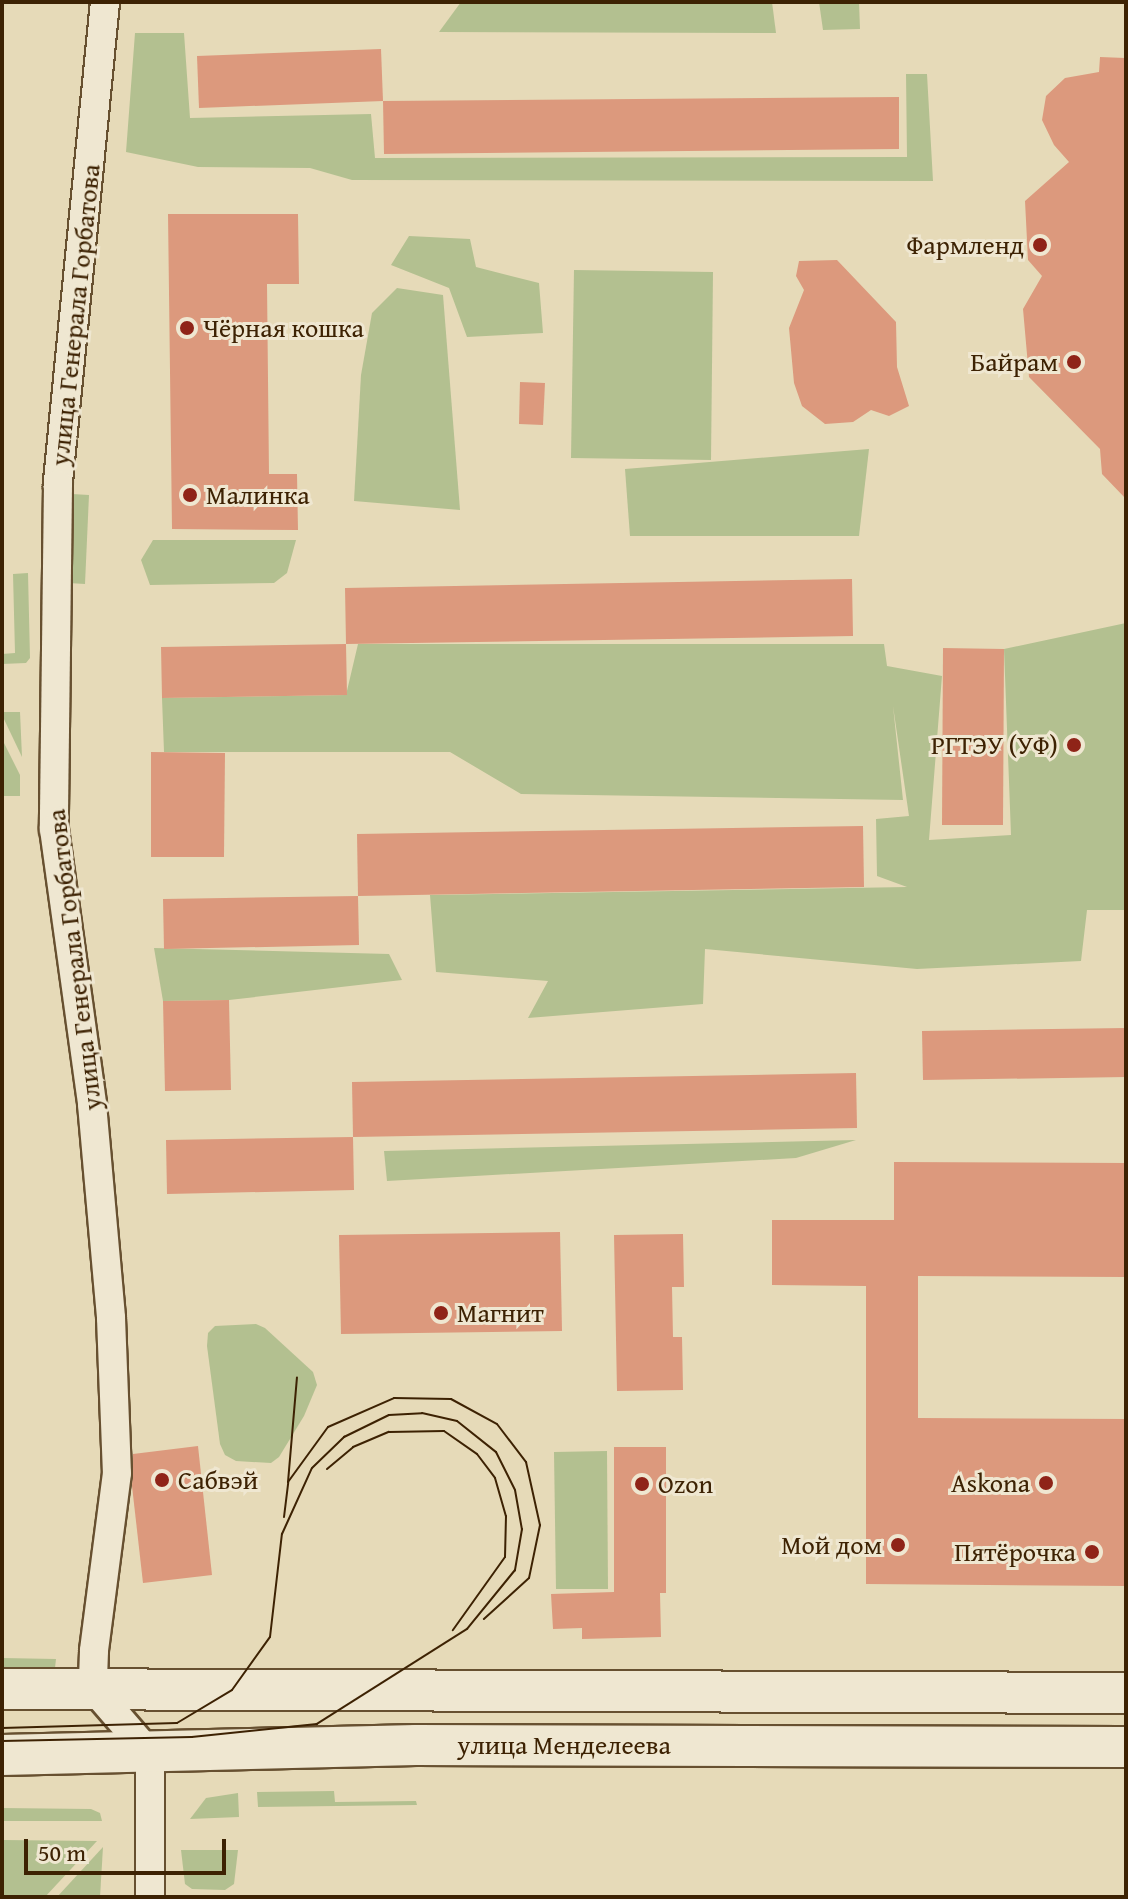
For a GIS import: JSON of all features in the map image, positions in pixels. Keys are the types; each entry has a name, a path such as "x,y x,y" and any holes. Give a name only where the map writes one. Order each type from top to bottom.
{"main road":[{"name":"улица Менделеева","path":"2,1689 1126,1693"},
{"name":"улица Менделеева","path":"2,1755 150,1754 416,1745 1126,1747"}],"street":[{"name":"улица Генерала Горбатова","path":"93,1688 94,1651 117,1473 111,1318 92,1104 54,829 55,600 58,485 105,2"},
{"path":"93,1688 150,1754 150,1897"}],"green space":[{"path":"461,2 772,2 776,33 439,32"},
{"path":"819,2 859,2 860,29 823,30"},
{"path":"135,33 184,33 190,118 371,114 375,158 907,157 906,74 927,74 933,181 352,180 310,168 198,167 126,152"},
{"path":"409,236 470,239 476,267 539,283 543,333 467,337 449,288 391,265"},
{"path":"574,270 713,272 711,460 571,458"},
{"path":"397,288 443,295 460,510 354,501 361,375 372,313"},
{"path":"869,449 859,536 630,536 625,469"},
{"path":"72,494 89,495 85,584 68,583"},
{"path":"153,540 296,540 287,573 274,583 150,585 141,560"},
{"path":"28,573 30,658 26,663 2,664 2,654 15,653 13,574"},
{"path":"1126,623 1126,910 1087,910 1081,961 917,969 705,949 703,1004 528,1018 548,981 436,972 430,895 907,887 877,876 876,819 909,816 893,706 903,800 521,794 450,752 164,752 162,698 346,695 358,644 884,644 887,666 942,676 929,840 1011,835 1004,649"},
{"path":"2,712 20,712 22,757 2,715"},
{"path":"2,739 20,775 20,796 2,796"},
{"path":"154,948 389,954 402,980 229,1000 163,1001"},
{"path":"856,1140 796,1158 387,1181 384,1151"},
{"path":"256,1324 265,1328 313,1372 317,1385 304,1416 279,1457 271,1463 236,1461 225,1455 220,1444 207,1346 208,1333 215,1326"},
{"path":"607,1451 608,1589 556,1589 554,1452"},
{"path":"2,1658 56,1659 55,1668 50,1670 2,1671"},
{"path":"334,1791 335,1802 416,1801 417,1805 258,1807 257,1792"},
{"path":"238,1793 239,1817 190,1819 206,1798"},
{"path":"2,1808 91,1809 100,1813 102,1821 2,1821"},
{"path":"2,1840 97,1841 45,1897 14,1897 2,1896"},
{"path":"103,1847 100,1897 57,1897"},
{"path":"181,1850 238,1850 234,1884 225,1890 192,1889 185,1884"}],"building":[{"path":"381,49 383,101 199,108 197,56"},
{"path":"1100,57 1125,58 1126,499 1102,474 1100,449 1029,377 1023,309 1042,276 1028,260 1025,201 1069,162 1054,145 1042,120 1046,96 1065,78 1099,72"},
{"path":"899,97 899,149 384,154 383,101"},
{"path":"168,214 298,214 299,284 267,284 269,474 297,474 298,530 172,529"},
{"path":"837,260 896,322 897,367 909,406 889,416 871,410 853,422 825,424 802,406 794,383 789,328 804,290 796,276 799,261"},
{"path":"520,382 545,383 543,425 519,424"},
{"path":"852,579 853,636 346,644 345,588"},
{"path":"346,644 347,695 162,698 161,647"},
{"path":"943,648 1004,649 1003,825 942,825"},
{"path":"151,752 225,753 224,857 151,857"},
{"path":"863,826 864,887 358,896 357,834"},
{"path":"358,896 359,945 164,949 163,899"},
{"path":"229,1000 231,1090 165,1091 163,1001"},
{"path":"1126,1028 1126,1077 923,1080 922,1031"},
{"path":"856,1073 857,1128 353,1137 352,1082"},
{"path":"353,1137 354,1190 167,1194 166,1140"},
{"path":"894,1162 1126,1163 1126,1277 918,1276 918,1418 1126,1419 1126,1586 866,1584 866,1286 772,1285 772,1220 894,1220"},
{"path":"560,1232 562,1331 341,1334 339,1235"},
{"path":"683,1234 684,1287 672,1287 673,1337 682,1337 683,1390 617,1391 614,1235"},
{"path":"198,1446 212,1575 143,1583 132,1486 133,1454"},
{"path":"614,1447 666,1447 666,1593 660,1593 661,1637 582,1639 582,1628 553,1629 551,1594 614,1592"}],"tram line":[{"path":"288,1482 297,1377"},
{"path":"284,1517 288,1482 328,1427 394,1398 451,1399 497,1424 526,1462 540,1525 529,1578 484,1619"},
{"path":"2,1728 177,1723 232,1690 270,1637 282,1534 312,1468 344,1437 389,1415 422,1413 457,1421 496,1452 515,1490 522,1529 515,1570 467,1629 317,1724 192,1737 2,1741"},
{"path":"327,1469 353,1447 389,1432 444,1431 477,1454 495,1478 506,1516 505,1557 453,1630"}],"place":[{"name":"Фармленд","path":"1040,245"},
{"name":"Чёрная кошка","path":"187,328"},
{"name":"Байрам","path":"1074,362"},
{"name":"Малинка","path":"190,495"},
{"name":"РГТЭУ (УФ)","path":"1074,745"},
{"name":"Магнит","path":"441,1313"},
{"name":"Сабвэй","path":"162,1480"},
{"name":"Askona","path":"1046,1483"},
{"name":"Ozon","path":"642,1484"},
{"name":"Мой дом","path":"898,1545"},
{"name":"Пятёрочка","path":"1092,1552"}]}
